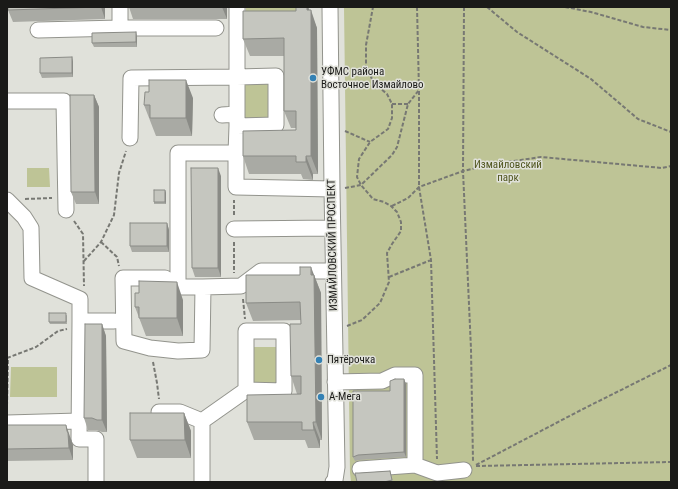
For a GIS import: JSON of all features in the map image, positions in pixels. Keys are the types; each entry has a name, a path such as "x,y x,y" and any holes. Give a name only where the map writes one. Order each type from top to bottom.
{"street":[{"path":"120,7 120,28"},
{"path":"237,7 237,77 232,118 236,153 236,187 332,189"},
{"name":"ИЗМАЙЛОВСКИЙ ПРОСПЕКТ","path":"330,7 332,228 337,468 335,480 333,482"},
{"path":"38,30 216,28"},
{"path":"130,138 131,78 276,76 276,125 232,118"},
{"path":"7,101 64,101 66,204"},
{"path":"178,287 178,153 236,153"},
{"path":"14,199 31,228 32,278 80,299 79,439 96,439 96,482"},
{"path":"234,229 332,228"},
{"path":"203,287 202,350 178,351 150,348 124,341 123,278 165,278 178,287 241,286 261,272 333,271"},
{"path":"80,323 114,321"},
{"path":"202,421 246,390 284,391 284,331 246,331 246,390"},
{"path":"335,382 382,381 395,375 415,375 416,465"},
{"path":"159,412 180,412 202,421"},
{"path":"7,423 79,421"},
{"path":"202,421 202,482"},
{"path":"360,469 416,465 437,473 469,468"}],"path":[{"path":"334,332 362,320 380,303 389,282 387,253 401,231 401,222 397,212 384,202 373,199 361,185 357,177 359,159 370,142 388,129 392,118 392,104 387,94 374,83 366,67 366,45 373,7"},
{"path":"417,7 419,187 431,260 437,473"},
{"path":"464,7 464,171 471,349 469,468"},
{"path":"487,7 517,32 591,79 638,119 671,132"},
{"path":"565,7 591,12 643,27 671,30"},
{"path":"332,189 343,189 361,185 392,155 397,147 408,104 419,90"},
{"path":"392,104 408,104"},
{"path":"342,130 370,142"},
{"path":"84,262 101,242 114,215 119,173 130,138"},
{"path":"391,206 408,198 419,187 464,171 494,164 541,157 662,168 671,166"},
{"path":"14,199 66,204 83,234 84,291"},
{"path":"101,242 116,257 123,278"},
{"path":"389,277 431,260"},
{"path":"241,286 246,331"},
{"path":"7,406 8,358 36,347 58,331 80,323"},
{"path":"150,348 160,404 159,412"},
{"path":"469,468 671,365"},
{"path":"469,468 671,462"}],"green space":[{"path":"246,7 298,7 299,17 246,22"},
{"name":"Измайловский парк","path":"344,7 671,7 671,482 351,482"},
{"path":"243,81 271,81 272,120 243,120"},
{"path":"27,168 49,168 50,187 27,187"},
{"path":"253,347 278,347 279,386 254,386"},
{"path":"11,367 57,367 57,397 10,397"}],"building":[{"path":"8,7 101,7 8,10"},
{"path":"296,7 307,7 307,10 311,10 311,156 306,156 306,162 296,162 296,156 243,156 243,131 296,130 296,111 284,111 284,38 243,39 243,11 296,11"},
{"path":"136,32 136,42 92,43 92,33"},
{"path":"72,57 72,73 40,73 40,58"},
{"path":"149,80 186,80 186,118 150,118 150,105 144,105 145,92 149,92"},
{"path":"70,95 94,95 95,192 71,192"},
{"path":"191,168 218,168 218,268 192,268"},
{"path":"154,190 165,190 165,202 154,202"},
{"path":"130,223 167,223 167,246 130,246"},
{"path":"300,267 311,267 311,275 314,275 316,422 313,422 314,430 302,430 302,422 247,422 247,395 301,394 301,376 291,376 290,324 301,324 300,302 246,303 246,275 300,275"},
{"path":"139,281 177,282 177,318 139,318 139,307 135,307 135,293 139,293"},
{"path":"49,313 66,313 66,322 49,322"},
{"path":"85,324 102,324 102,420 84,418"},
{"path":"395,379 404,379 404,452 358,455 353,457 353,391 390,391 390,381"},
{"path":"130,413 184,413 185,440 130,440"},
{"path":"7,425 66,425 69,448 7,449"},
{"path":"390,471 392,480 384,482 357,482 355,473 359,473"}],"place":[{"name":"УФМС района Восточное Измайлово","path":"313,78"},
{"name":"Пятёрочка","path":"319,360"},
{"name":"А-Мега","path":"321,397"}]}
